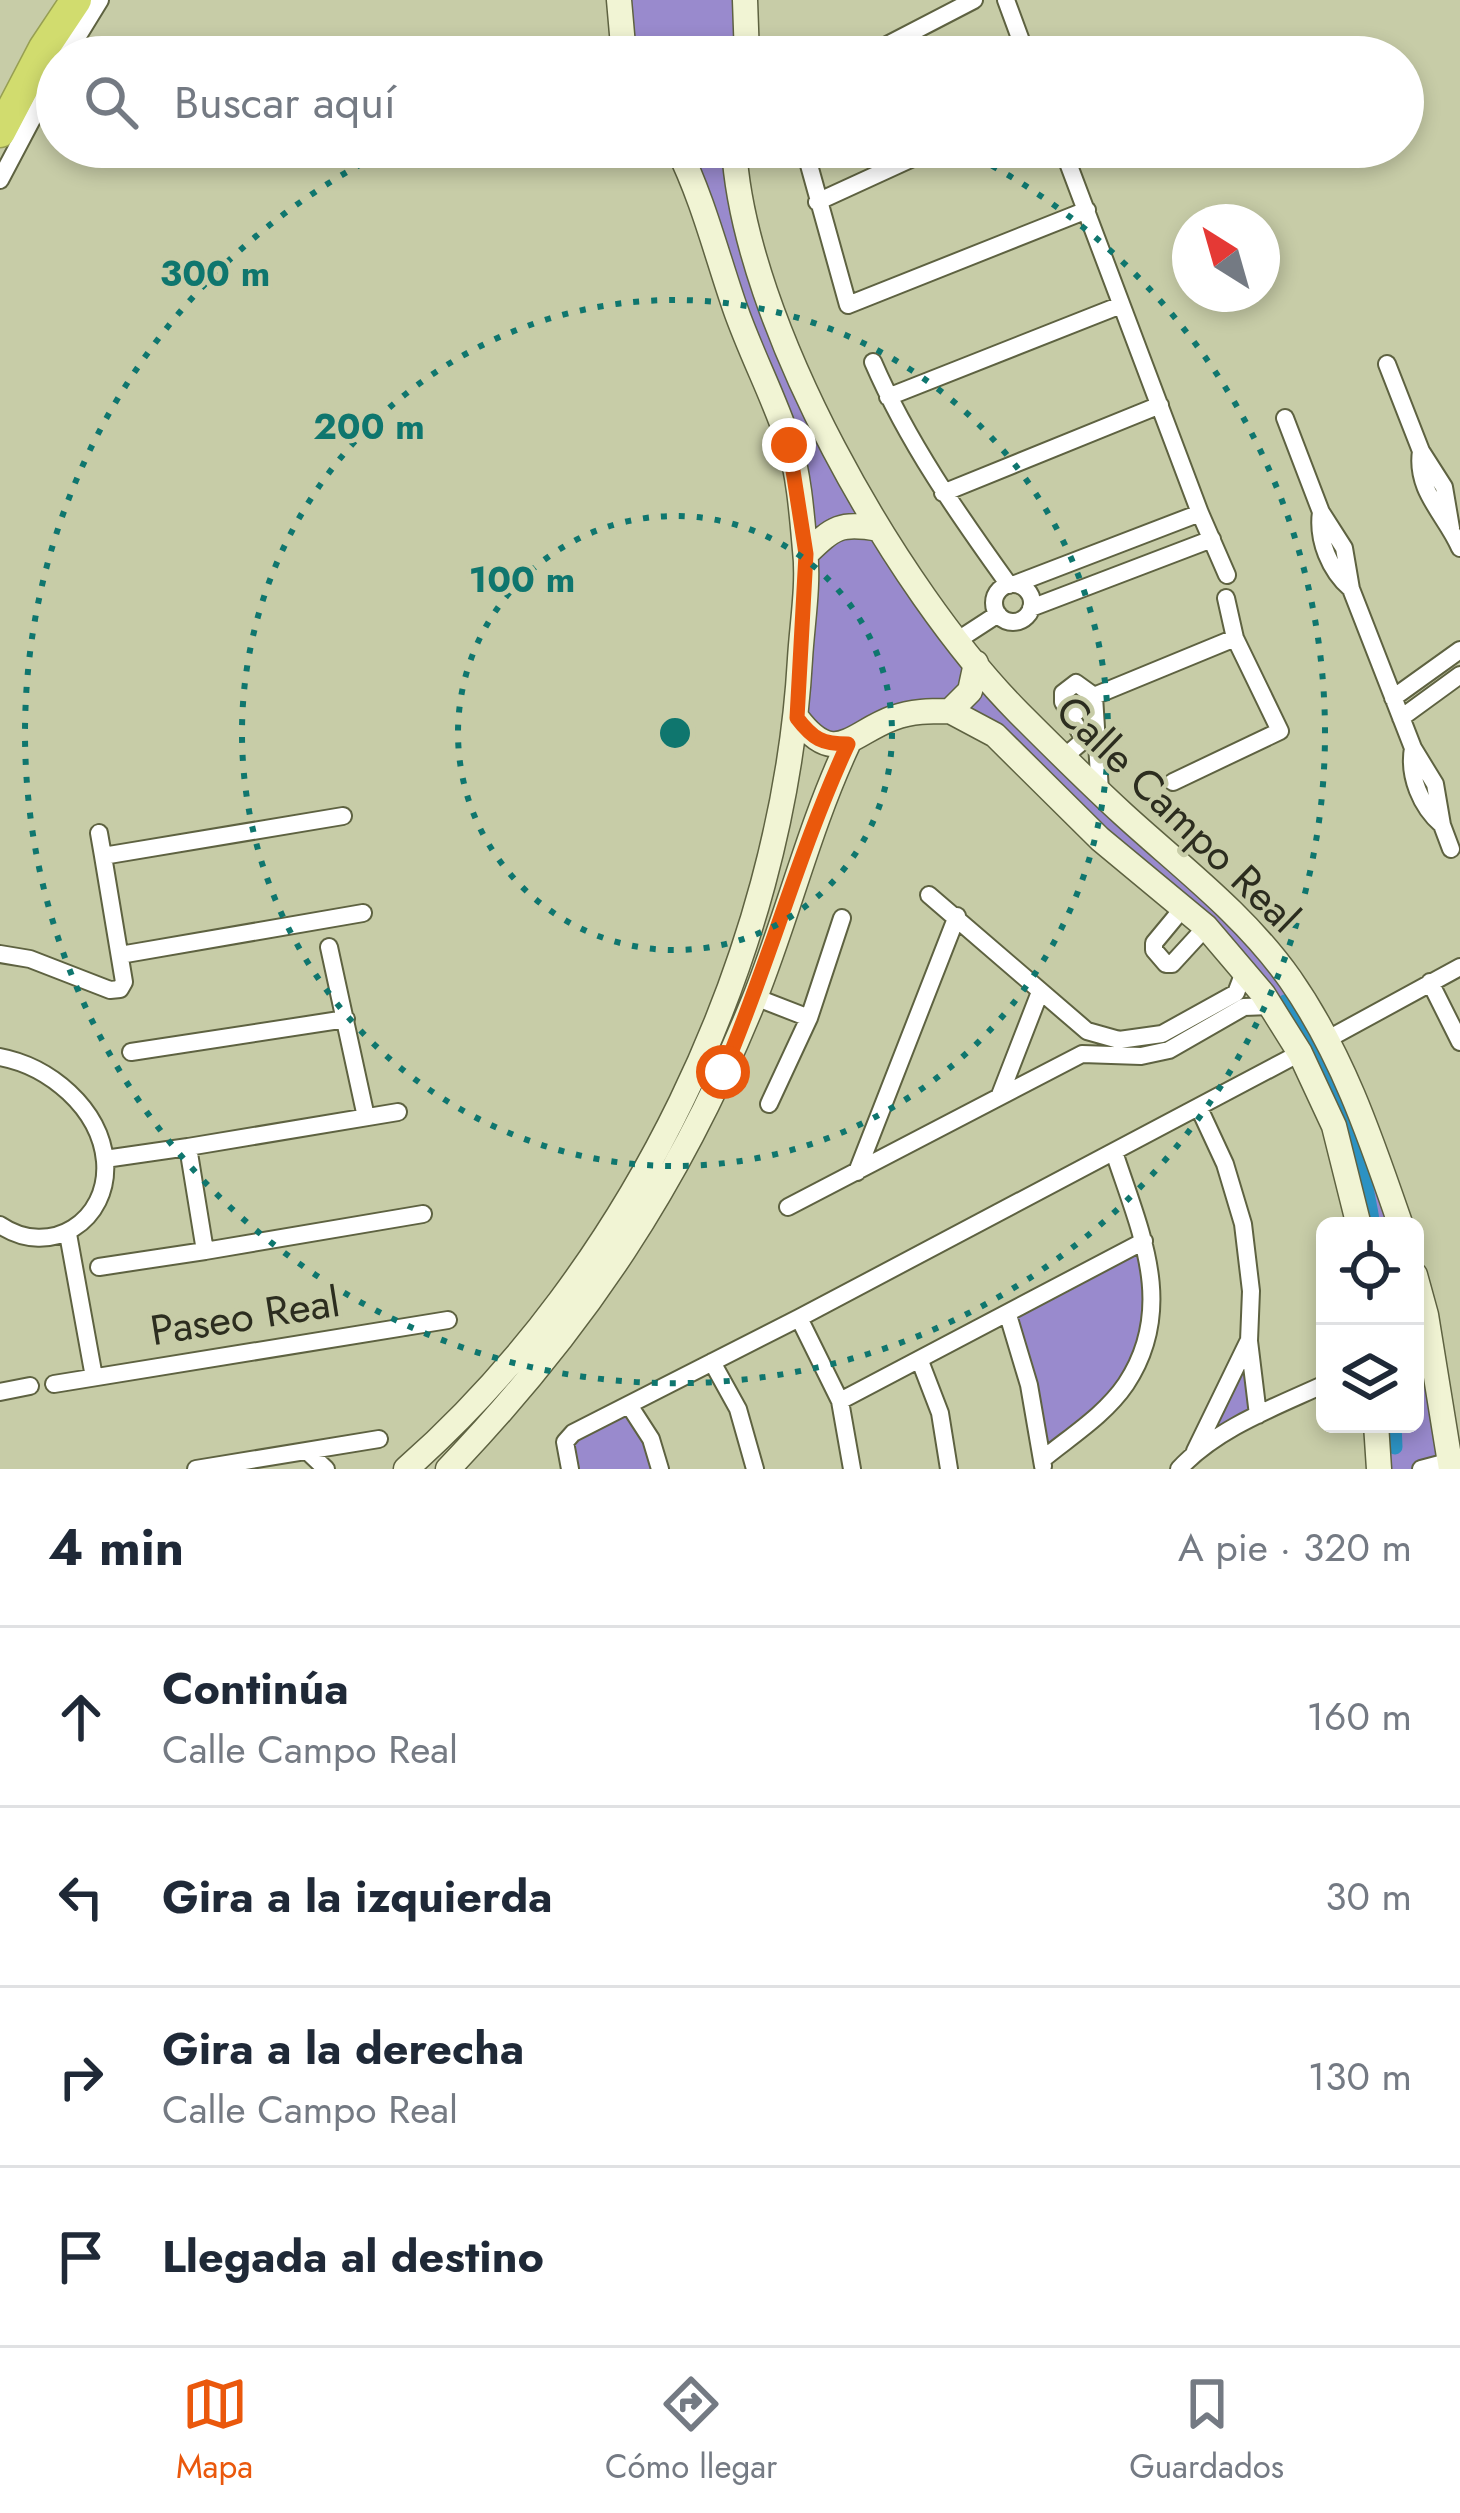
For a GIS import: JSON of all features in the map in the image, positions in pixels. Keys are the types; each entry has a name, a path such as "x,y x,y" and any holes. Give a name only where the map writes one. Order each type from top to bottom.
{"highway":[{"path":"52,36 76,0"},
{"path":"0,132 36,63"}],"street":[{"path":"78,36 100,0"},
{"path":"619,0 622,36"},
{"path":"745,0 746,36"},
{"path":"905,36 974,0"},
{"path":"1006,0 1019,36"},
{"path":"0,180 36,112"},
{"path":"421,1464 520,1354 592,1255 661,1138 732,984 778,831 797,718 806,554 789,445 687,168"},
{"path":"737,168 745,220 781,336 879,529"},
{"path":"809,168 848,305 1087,210"},
{"path":"818,202 892,168"},
{"path":"1070,168 1200,513 1228,575"},
{"path":"888,397 1121,305"},
{"path":"873,362 943,493 1012,584 1030,596 1031,608"},
{"path":"1388,364 1421,451 1420,473 1428,494 1460,548"},
{"path":"943,493 1160,404"},
{"path":"1285,418 1321,512 1321,535 1328,556 1351,589 1413,748 1412,771 1419,792 1442,825 1451,849"},
{"path":"998,614 995,598 1012,584 1200,513"},
{"path":"806,554 838,526 879,529"},
{"name":"Calle Campo Real","path":"879,529 996,690 1231,908 1287,976 1328,1039 1362,1114 1398,1217"},
{"path":"998,614 1017,621 1031,608 1212,539"},
{"path":"1173,782 1280,731 1235,638 1226,598"},
{"path":"958,640 998,614"},
{"path":"1090,738 1073,715 1094,696 1235,638"},
{"path":"1393,698 1460,650"},
{"path":"797,718 812,737 826,744 848,744 893,718 918,711 950,711 970,691 976,663"},
{"path":"1401,718 1460,675"},
{"path":"1094,696 1090,738 1100,791"},
{"name":"Calle Campo Real","path":"950,711 995,735 1100,839 1206,927 1244,972 1300,1053 1334,1126 1357,1217"},
{"path":"1064,757 1090,738"},
{"path":"448,1469 527,1385 614,1272 672,1172 755,997 812,829 848,744"},
{"path":"103,856 343,816"},
{"path":"0,954 30,959 110,990 120,989 124,982 99,833"},
{"path":"929,895 1087,1031 1119,1040 1176,1036"},
{"path":"1184,908 1154,943 1166,964 1172,964 1206,927"},
{"path":"120,955 363,914"},
{"path":"857,1172 957,916"},
{"path":"770,1104 809,1018 842,917"},
{"path":"329,947 366,1118"},
{"path":"1328,1039 1460,967"},
{"path":"1203,1022 1236,993 1244,972"},
{"path":"1430,982 1460,1042"},
{"path":"1000,1095 1040,992"},
{"path":"755,997 809,1018"},
{"path":"788,1207 1082,1054 1141,1056 1203,1022 1250,1004 1270,1006"},
{"path":"131,1052 346,1019"},
{"path":"1082,1054 1087,1031"},
{"path":"570,1469 565,1442 573,1432 800,1318 1300,1053"},
{"path":"0,1057 51,1076 73,1096 91,1121 105,1159 103,1186 88,1214 68,1234 28,1240 3,1233"},
{"path":"1199,1108 1225,1164 1243,1225 1258,1415"},
{"path":"105,1159 398,1112"},
{"path":"188,1147 205,1250"},
{"path":"1043,1464 1126,1384 1152,1320 1154,1286 1144,1241 1114,1152"},
{"path":"98,1267 423,1214"},
{"path":"68,1234 94,1376"},
{"path":"840,1401 1144,1241"},
{"path":"1421,1469 1454,1463 1424,1308"},
{"path":"1008,1316 1029,1385 1043,1464"},
{"path":"800,1318 840,1401 852,1469"},
{"name":"Paseo Real","path":"54,1384 448,1320"},
{"path":"1179,1469 1195,1451 1249,1341"},
{"path":"920,1361 940,1413 949,1469"},
{"path":"712,1362 738,1409 755,1469"},
{"path":"0,1392 30,1386"},
{"path":"1195,1451 1316,1388"},
{"path":"628,1405 651,1439 660,1469"},
{"path":"1376,1433 1378,1469"},
{"path":"203,1468 379,1438"},
{"path":"295,1469 308,1452"},
{"path":"308,1452 326,1469"}],"shaded area":[{"path":"619,0 745,0 746,36 622,36"},
{"path":"685,168 736,168 824,427 961,645 1287,976 1397,1217 1357,1217 1334,1126 1206,927 950,711 848,744 797,718 806,554 789,445"},
{"path":"1144,1241 1153,1286 1126,1384 1043,1459 1008,1315"},
{"path":"1424,1322 1451,1461 1421,1469 1379,1469 1377,1433 1424,1433"},
{"path":"1249,1341 1258,1415 1195,1451"},
{"path":"629,1405 660,1469 570,1469 573,1433"}],"waterway":[{"path":"1285,1002 1342,1109 1371,1217"},
{"path":"1394,1433 1395,1447"}],"route":[{"path":"723,1072 848,744 826,744 812,737 797,718 806,554 789,445"}]}
